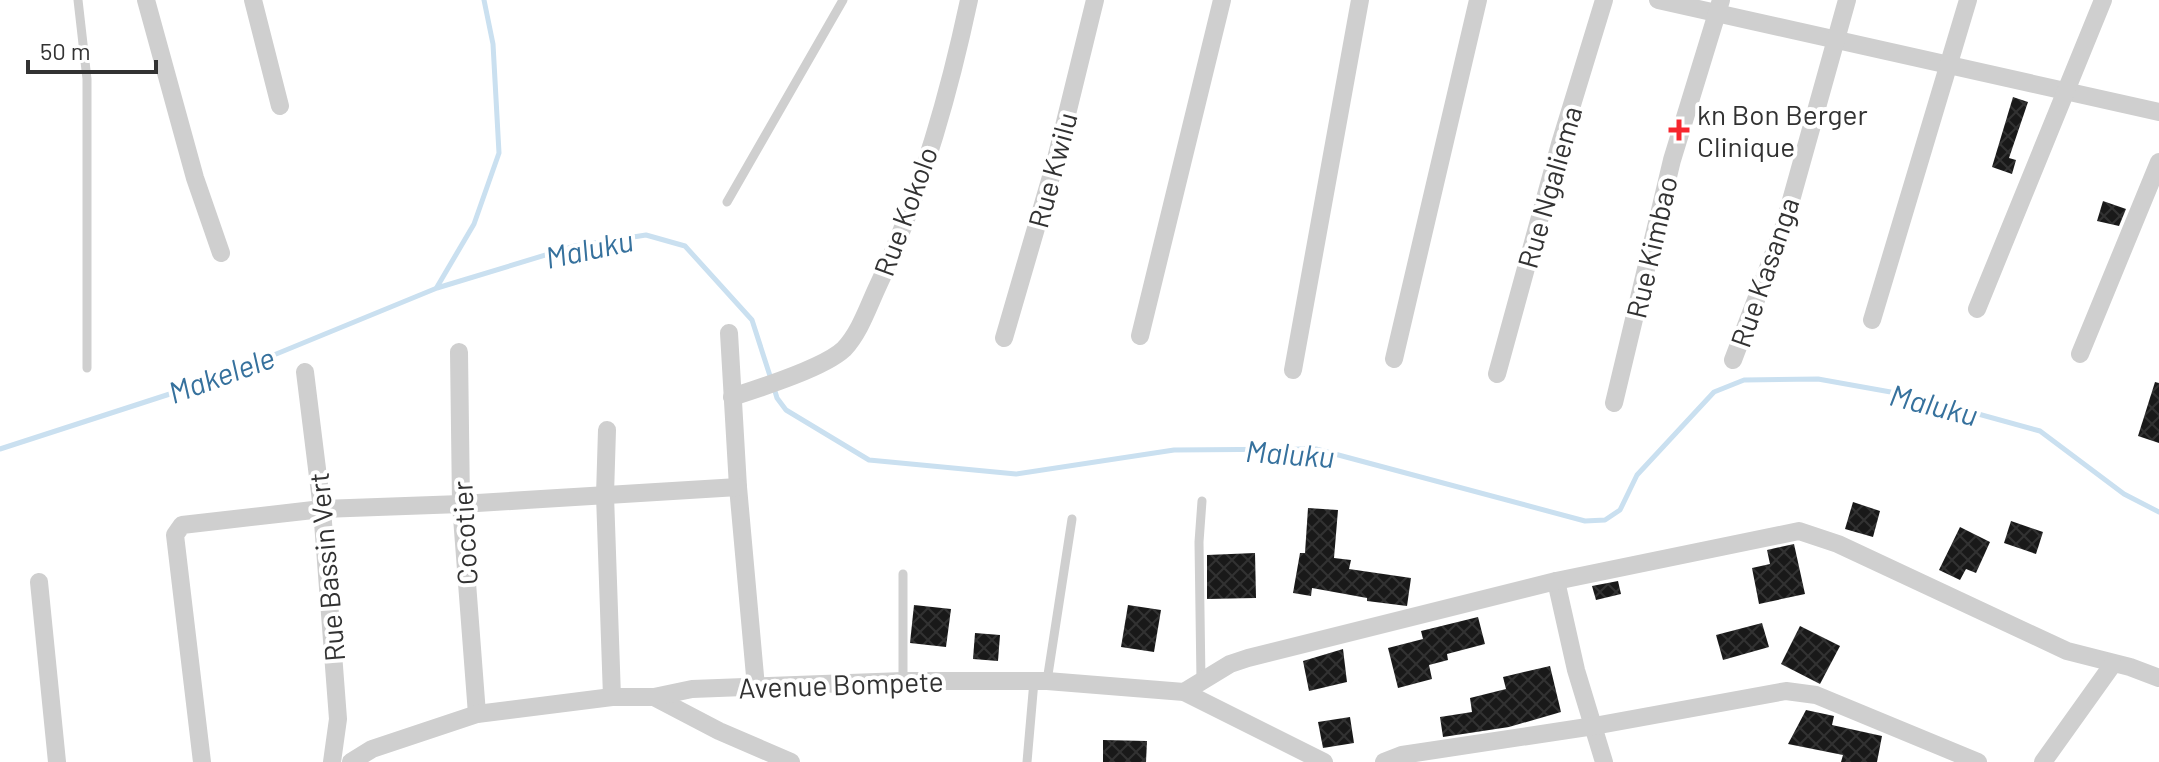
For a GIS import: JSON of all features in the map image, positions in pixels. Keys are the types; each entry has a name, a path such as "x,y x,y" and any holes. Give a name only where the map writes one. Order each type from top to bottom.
{"street":[{"path":"146,0 195,178 221,253"},
{"path":"253,0 280,106"},
{"name":"Rue Kokolo","path":"732,397 775,383 841,352 855,334 905,225 957,54 969,0"},
{"name":"Rue Kwilu","path":"1004,338 1058,151 1095,0"},
{"path":"1140,336 1222,0"},
{"path":"1293,370 1360,0"},
{"path":"1394,359 1478,0"},
{"name":"Rue Ngaliema","path":"1497,374 1560,144 1604,0"},
{"path":"1658,0 1719,7 1835,40 2159,112"},
{"name":"Rue Kasanga","path":"1733,360 1783,229 1847,0"},
{"path":"1872,320 1968,0"},
{"path":"1977,309 2103,0"},
{"name":"Rue Kimbao","path":"1614,403 1672,160 1719,7"},
{"path":"2080,354 2159,162"},
{"path":"729,333 738,487 756,687"},
{"name":"Cocotier","path":"459,352 461,504 477,714"},
{"name":"Rue Bassin Vert","path":"305,372 322,509 338,719 332,762"},
{"path":"607,430 605,495 612,697"},
{"path":"202,762 175,535 178,529 189,523 322,509 738,487"},
{"path":"1184,692 1230,664 1248,658 1556,581 1784,533 1808,532 2067,651 2159,678"},
{"path":"1556,581 1576,670 1604,762"},
{"path":"39,582 57,762"},
{"path":"2043,762 2113,664"},
{"name":"Avenue Bompete","path":"351,762 372,749 477,714 612,697 654,697 692,689 903,681 1040,681 1184,692 1315,760"},
{"path":"1384,762 1402,755 1594,726 1786,691 1816,695 1978,762"},
{"path":"654,697 719,731 791,762"}],"lane":[{"path":"78,0 87,79 87,368"},
{"path":"727,202 843,0"},
{"path":"1201,681 1199,542 1202,501"},
{"path":"1027,762 1072,519"},
{"path":"903,574 903,681"}],"building":[{"path":"2013,97 2028,102 2009,158 2016,160 2012,174 1992,167"},
{"path":"2103,201 2126,209 2119,226 2097,221"},
{"path":"2155,382 2159,383 2159,443 2138,436"},
{"path":"1853,502 1880,511 1873,537 1845,529"},
{"path":"1308,508 1338,510 1334,558 1351,560 1349,569 1411,578 1407,606 1367,601 1367,598 1312,588 1311,596 1293,593 1300,553 1305,553"},
{"path":"2011,521 2043,532 2036,554 2004,543"},
{"path":"1960,527 1990,542 1976,573 1966,569 1960,580 1939,570"},
{"path":"1794,544 1805,594 1759,604 1752,568 1770,564 1767,550"},
{"path":"1255,553 1256,598 1207,599 1207,555"},
{"path":"1618,581 1621,594 1596,600 1592,586"},
{"path":"914,605 951,609 946,647 910,643"},
{"path":"1128,605 1161,610 1154,652 1121,647"},
{"path":"1478,617 1485,644 1447,654 1448,660 1429,665 1432,679 1398,688 1388,648 1423,639 1421,631"},
{"path":"1762,623 1769,647 1723,660 1716,635"},
{"path":"1800,626 1840,646 1820,684 1781,664"},
{"path":"975,633 1000,635 998,661 973,659"},
{"path":"1343,649 1347,682 1309,691 1303,661"},
{"path":"1550,666 1561,712 1509,727 1443,737 1440,717 1472,712 1470,698 1506,689 1503,677"},
{"path":"1806,710 1834,716 1832,725 1882,736 1877,762 1841,762 1843,755 1788,744"},
{"path":"1350,717 1354,743 1323,748 1318,722"},
{"path":"1103,740 1147,741 1146,762 1103,762"}],"waterway":[{"path":"437,287 474,224 499,153 493,44 484,0"},
{"name":"Makelele","path":"0,449 213,380 437,288 575,246 646,235 685,246 752,320 771,379"},
{"name":"Maluku","path":"774,388 786,410 869,460 1016,474 1174,450 1316,449 1585,521 1605,520 1620,510 1637,475 1714,392 1744,380 1818,379 1913,396 2040,431 2124,494 2159,512"}],"place":[{"name":"kn Bon Berger Clinique","path":"1679,130"}]}
